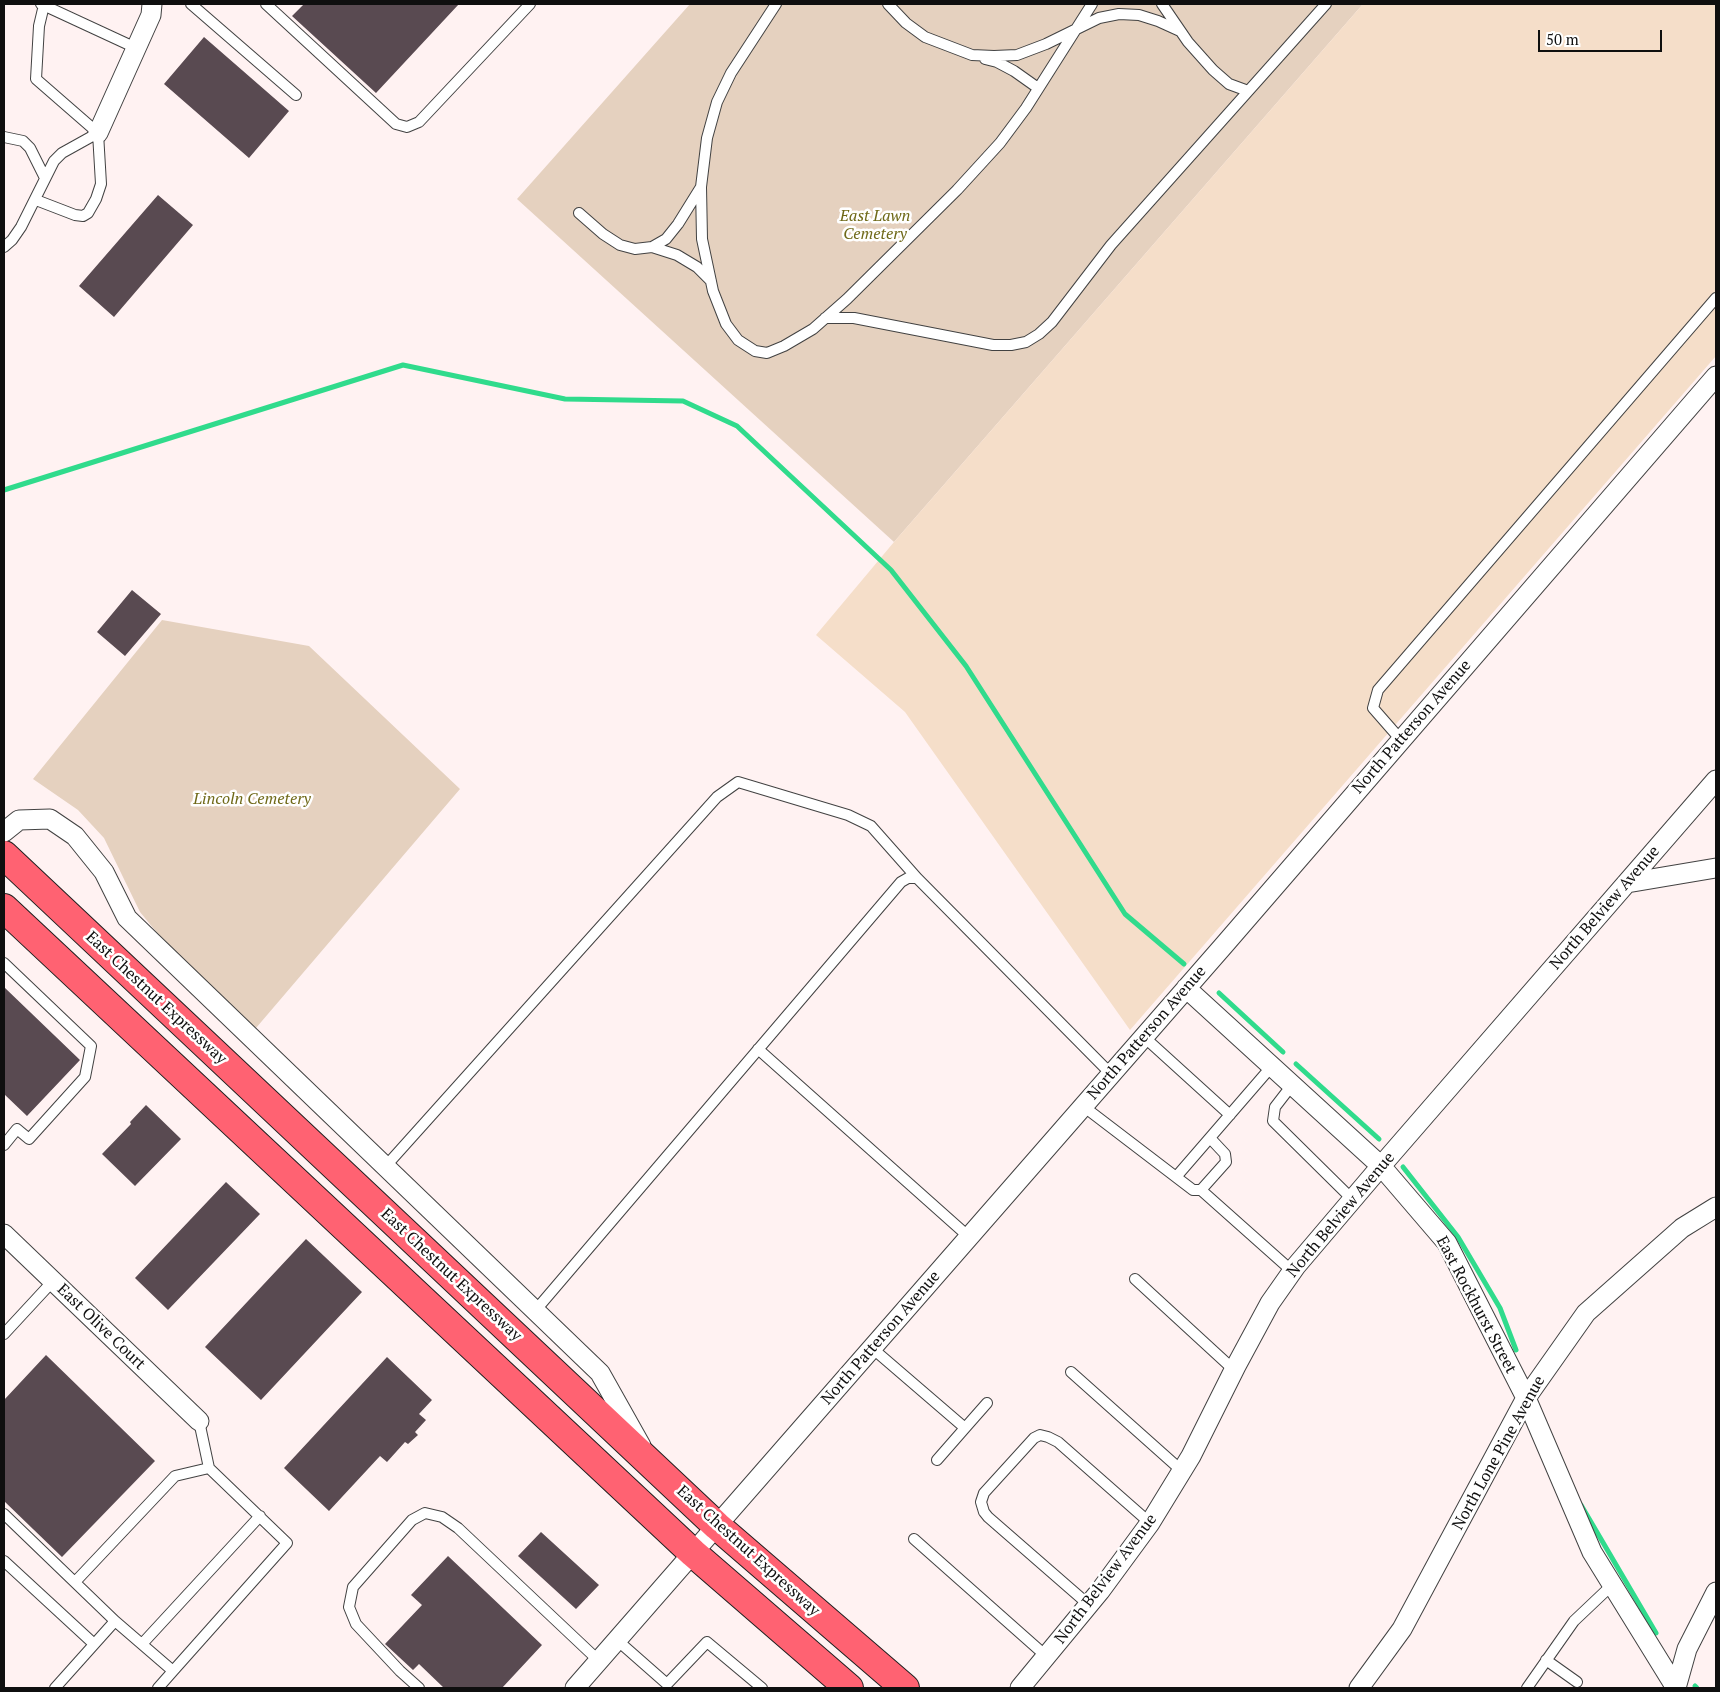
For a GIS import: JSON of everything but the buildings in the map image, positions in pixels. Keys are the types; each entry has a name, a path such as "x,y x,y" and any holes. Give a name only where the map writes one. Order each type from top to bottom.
{"main road":[{"name":"East Chestnut Expressway","path":"4,855 717,1526 905,1688"},
{"path":"4,908 693,1553 849,1688"}],"street":[{"path":"98,133 151,15 152,4"},
{"name":"North Patterson Avenue","path":"575,1688 1186,988 1716,376"},
{"name":"North Belview Avenue","path":"1020,1688 1089,1605 1150,1523 1191,1456 1270,1303 1292,1271 1352,1199 1716,780"},
{"path":"4,832 19,820 50,819 75,836 104,872 127,918 600,1373 650,1462"},
{"path":"1627,883 1716,868"},
{"name":"East Rockhurst Street","path":"1186,988 1381,1166 1447,1243 1526,1398 1592,1552 1676,1688"},
{"name":"North Lone Pine Avenue","path":"1359,1688 1402,1629 1526,1398 1586,1313 1682,1228 1716,1206"},
{"name":"East Olive Court","path":"4,1234 199,1421"},
{"path":"1676,1688 1686,1649 1716,1592"}],"lane":[{"path":"36,200 75,215 83,216 88,213 96,199 101,184 98,133 36,79 39,26 43,4 136,48"},
{"path":"191,4 296,95"},
{"path":"266,4 396,124 407,127 419,122 530,4"},
{"path":"776,4 731,73 717,102 707,138 701,186 702,239 713,291 726,324 738,340 755,351 767,353 813,330 958,190 1000,143 1092,4"},
{"path":"888,4 906,23 925,37 972,55 997,62 1038,88"},
{"path":"1162,4 1180,31 1213,70 1229,84 1248,92"},
{"path":"825,318 854,318 993,345 1011,345 1026,342 1039,334 1052,322 1111,246 1326,4"},
{"path":"972,55 1017,54 1046,44 1099,18 1119,14 1139,15 1158,20 1180,31"},
{"path":"4,247 12,240 21,227 54,161 62,154 98,133"},
{"path":"4,136 23,140 30,148 46,178"},
{"path":"579,213 603,234 620,245 635,249 652,247 666,239 678,224 701,186"},
{"path":"652,247 677,255 697,267 711,281"},
{"path":"1400,740 1373,708 1378,690 1716,298"},
{"path":"385,1167 717,797 738,782 848,815 871,826 917,878 1111,1074"},
{"path":"535,1310 901,882 908,878 917,878"},
{"path":"4,963 91,1046 85,1077 28,1139 17,1130 4,1145"},
{"path":"1143,1036 1230,1115"},
{"path":"758,1049 969,1237"},
{"path":"1176,1177 1272,1066"},
{"path":"1292,1085 1275,1107 1273,1121 1352,1199"},
{"path":"1083,1106 1193,1190 1201,1190 1292,1271"},
{"path":"1201,1190 1226,1162 1225,1154 1210,1138"},
{"path":"1134,1279 1234,1370"},
{"path":"4,1334 53,1281"},
{"path":"872,1348 965,1428"},
{"path":"1071,1372 1182,1471"},
{"path":"937,1460 987,1403"},
{"path":"158,1688 287,1542 209,1468 199,1421"},
{"path":"1089,1605 988,1517 984,1512 981,1502 984,1493 1034,1438 1040,1435 1058,1442 1150,1523"},
{"path":"75,1582 176,1476 209,1468"},
{"path":"419,1688 400,1671 356,1624 349,1607 354,1587 412,1520 425,1513 442,1516 458,1528 599,1661"},
{"path":"4,1514 115,1620 173,1671"},
{"path":"142,1644 260,1516"},
{"path":"914,1539 1046,1656"},
{"path":"4,1561 94,1644"},
{"path":"1527,1688 1574,1621 1612,1585"},
{"path":"55,1688 115,1620"},
{"path":"617,1640 666,1686 707,1642 762,1688"},
{"path":"1546,1660 1577,1682"}],"green space":[{"name":"East Lawn Cemetery","path":"690,4 1363,4 894,542 517,199"},
{"name":"Lincoln Cemetery","path":"162,620 309,646 460,789 256,1028 235,1011 163,940 140,912 104,838 78,810 33,779"}],"shaded area":[{"path":"1363,4 1716,4 1716,356 1130,1030 905,712 816,635 894,542"}],"waterway":[{"path":"4,490 403,365 565,399 683,401 737,426 891,570 966,666 1125,914 1184,964"},
{"path":"1219,993 1283,1052"},
{"path":"1296,1064 1379,1139"},
{"path":"1403,1167 1458,1237 1500,1308 1516,1350"},
{"path":"1581,1505 1656,1633"}]}
